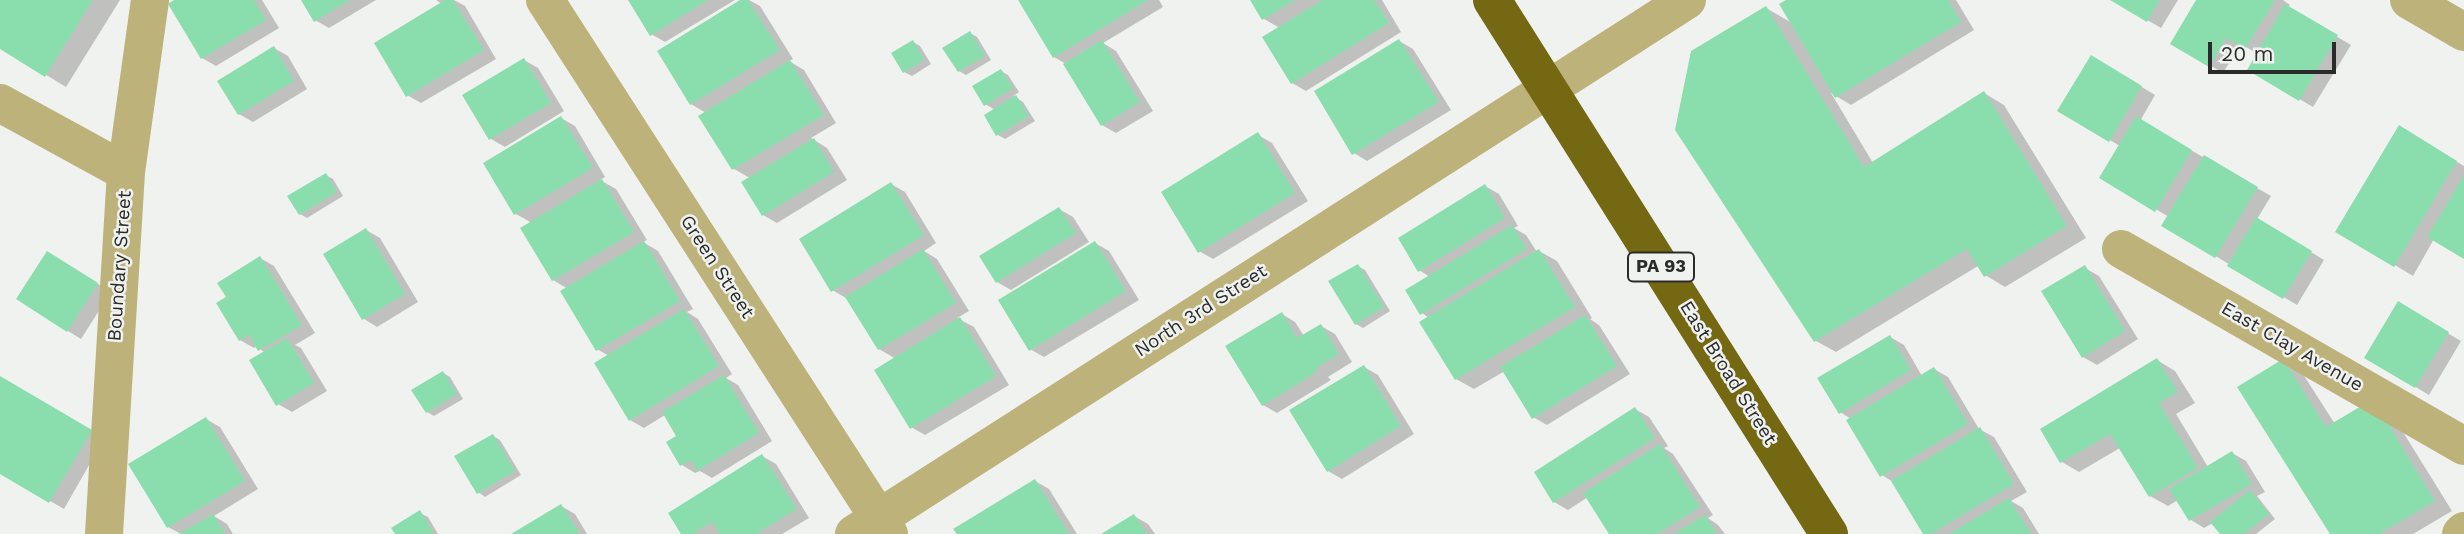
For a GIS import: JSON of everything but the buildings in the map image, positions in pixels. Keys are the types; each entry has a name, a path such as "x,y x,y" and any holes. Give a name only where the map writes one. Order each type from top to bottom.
{"highway":[{"name":"East Broad Street","path":"1492,0 1829,534"}],"street":[{"name":"Boundary Street","path":"104,534 126,172 150,0"},
{"name":"Green Street","path":"545,0 874,529"},
{"name":"North 3rd Street","path":"874,529 1687,0"},
{"path":"2409,0 2464,32"},
{"path":"0,103 126,172"},
{"name":"East Clay Avenue","path":"2121,248 2464,446"}]}
